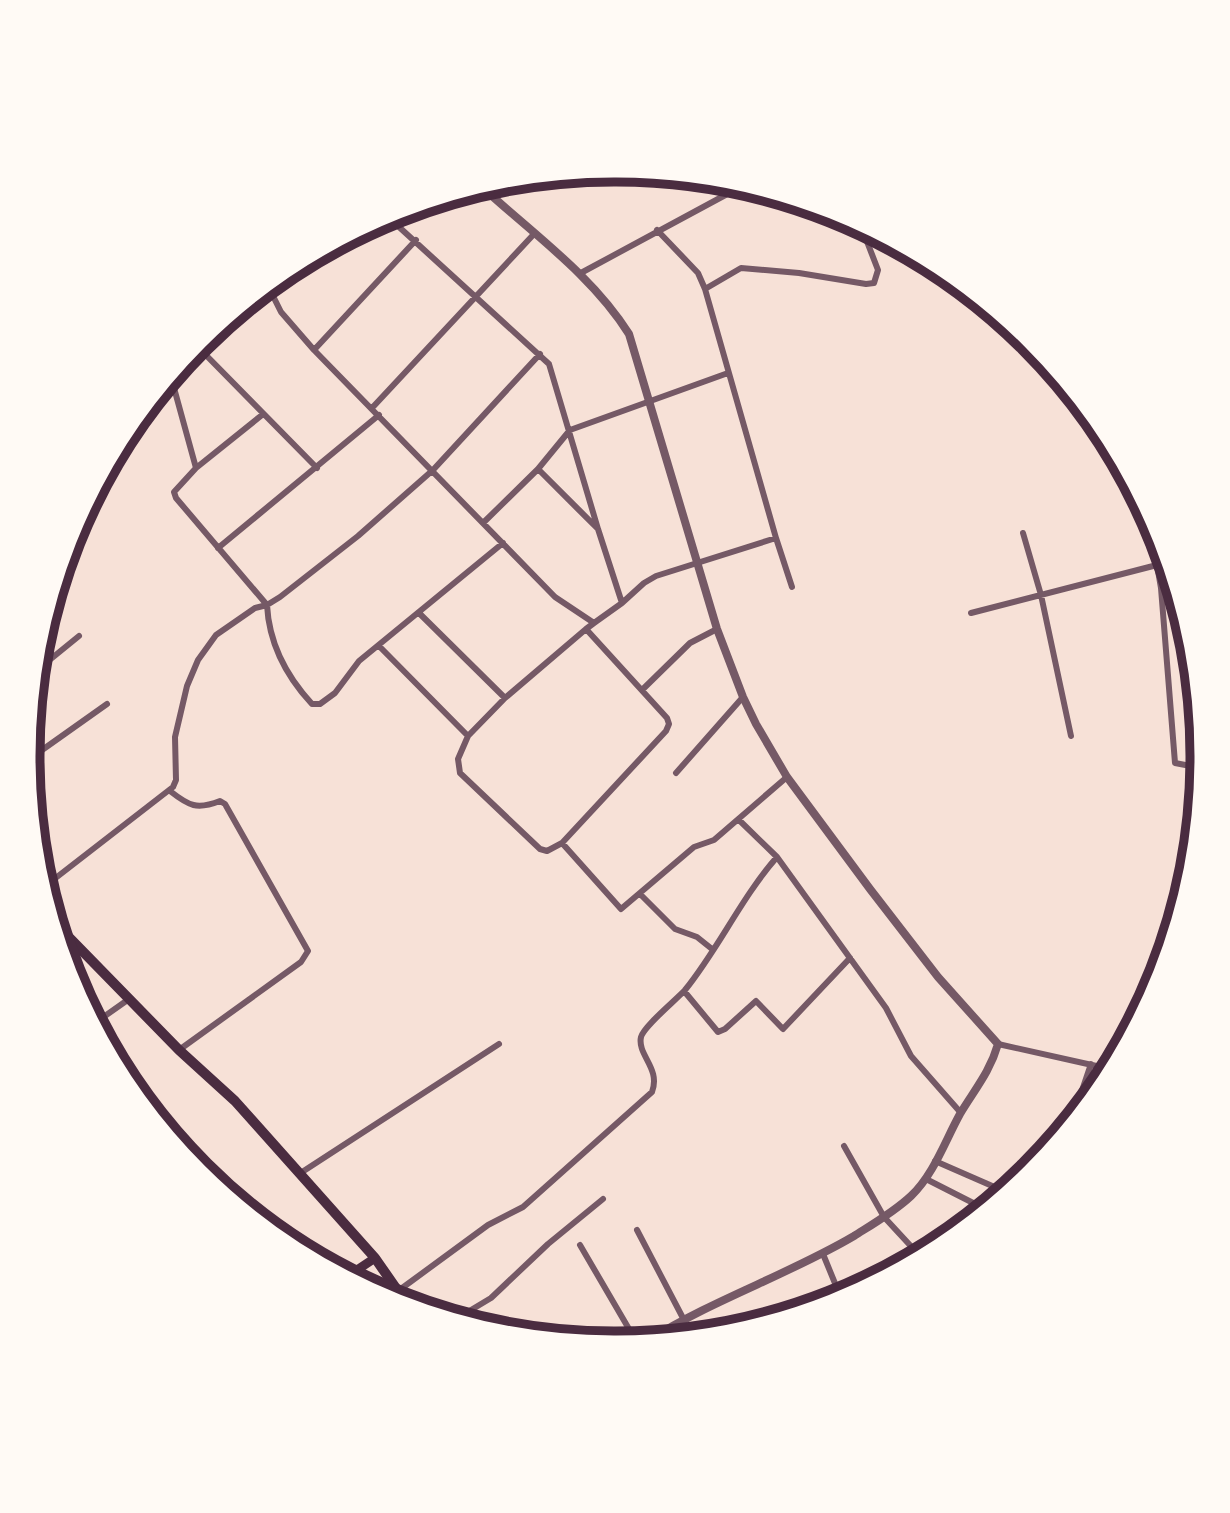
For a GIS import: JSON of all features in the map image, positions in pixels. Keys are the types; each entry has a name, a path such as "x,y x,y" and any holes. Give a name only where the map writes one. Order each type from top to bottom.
{"highway":[{"path":"71,940 179,1050 235,1101 375,1258 395,1287"}],"main road":[{"path":"357,1270 375,1258"}],"street":[{"path":"579,274 728,193"},
{"path":"491,196 604,299 629,334 717,629 743,697 787,777 938,977 998,1044 1099,1066"},
{"path":"398,225 552,368 622,603"},
{"path":"657,230 698,272 705,289 792,587"},
{"path":"372,408 534,234"},
{"path":"314,350 416,240"},
{"path":"705,289 741,268 874,283 878,270 866,240"},
{"path":"273,296 281,312 314,350 559,601 594,623"},
{"path":"205,354 262,415 317,468"},
{"path":"54,880 170,791 176,780 175,737 187,686 198,660 216,635 255,608 267,606 358,536 433,470 540,355"},
{"path":"483,523 538,469 570,430 728,373"},
{"path":"174,389 196,468"},
{"path":"262,415 196,468 177,487 175,495 267,606 268,622 279,657 314,705 320,704 335,693 352,668 503,543"},
{"path":"218,548 379,415"},
{"path":"538,469 598,529"},
{"path":"1023,533 1041,596 1071,736"},
{"path":"586,629 667,718 668,727 562,843 547,851 540,849 460,773 458,759 468,736 505,698 586,629 649,579 697,561 776,538"},
{"path":"971,613 1156,565"},
{"path":"1158,568 1175,762 1190,765"},
{"path":"419,613 505,698"},
{"path":"642,690 690,643 717,629"},
{"path":"48,661 79,636"},
{"path":"379,646 468,736"},
{"path":"676,773 743,697"},
{"path":"40,751 107,704"},
{"path":"562,843 617,907 624,908 694,847 714,841 787,777"},
{"path":"170,791 189,805 206,806 223,801 309,951 302,962 179,1050"},
{"path":"738,820 777,857 886,1007 911,1056 961,1113"},
{"path":"400,1289 488,1225 523,1207 652,1092 656,1083 641,1044 643,1032 684,992 755,882 777,857"},
{"path":"640,894 675,929 697,937 712,949"},
{"path":"684,992 718,1032 725,1029 756,1001 783,1029 850,958"},
{"path":"103,1017 129,999"},
{"path":"299,1174 499,1044"},
{"path":"670,1328 823,1254 884,1217 911,1196 926,1179 961,1113 992,1064 998,1044"},
{"path":"1082,1091 1091,1064"},
{"path":"844,1146 884,1217 912,1248"},
{"path":"935,1161 996,1187"},
{"path":"926,1179 975,1204"},
{"path":"467,1312 491,1298 548,1244 603,1199"},
{"path":"637,1230 684,1320"},
{"path":"580,1245 630,1331"},
{"path":"823,1254 836,1286"}]}
